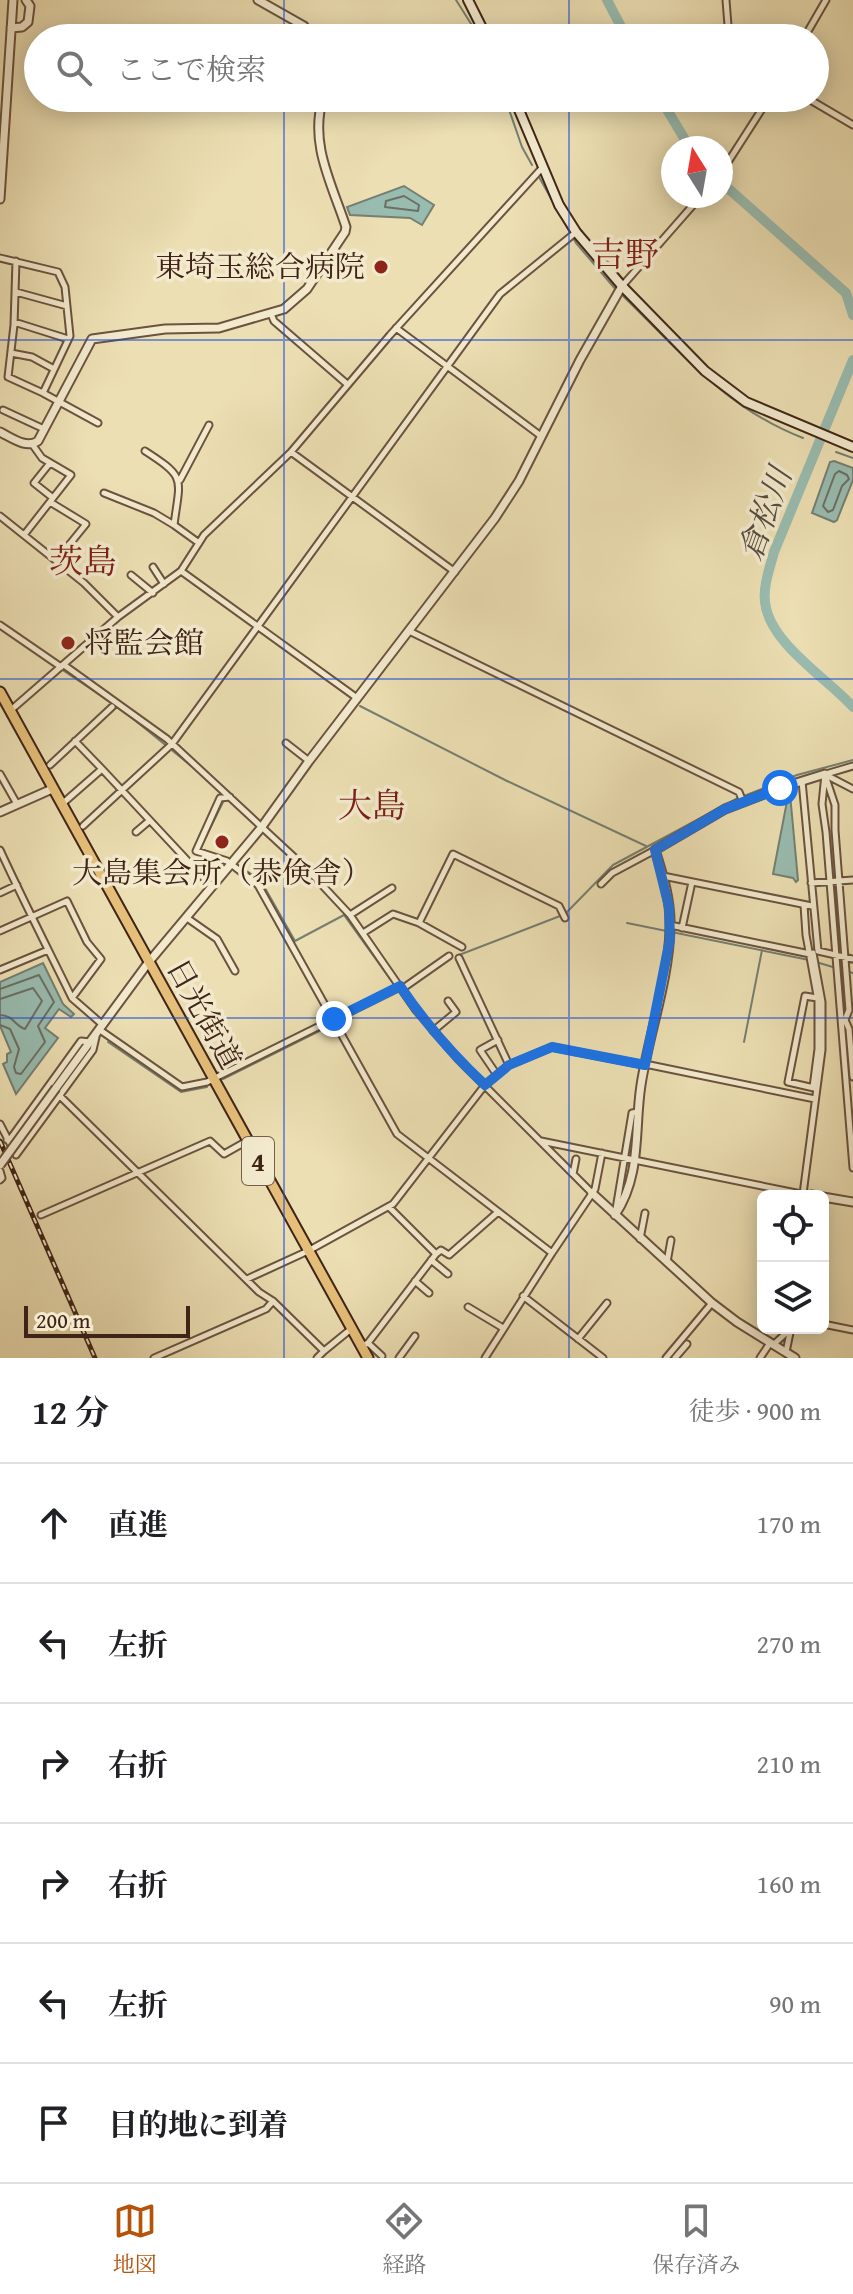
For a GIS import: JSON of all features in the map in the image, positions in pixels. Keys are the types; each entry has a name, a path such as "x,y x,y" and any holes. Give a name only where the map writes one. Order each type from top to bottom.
{"highway":[{"name":"日光街道","path":"0,692 351,1329 365,1345 368,1358"}],"main road":[{"path":"468,0 480,24"},
{"path":"520,112 559,205 576,232 622,286 705,371 746,402 853,447"}],"street":[{"path":"0,199 4,88 13,0"},
{"path":"26,0 30,6 26,24"},
{"path":"258,0 300,24"},
{"path":"726,0 728,24"},
{"path":"812,24 826,0"},
{"path":"11,28 24,25"},
{"path":"829,111 853,125"},
{"path":"32,444 38,441 92,339 165,329 219,328 284,309 303,295 346,227 322,161 317,112"},
{"path":"733,154 760,112"},
{"path":"10,710 118,617 181,571 199,543 254,485 291,452 396,328 542,168"},
{"path":"0,1124 16,1155 148,963 261,828 504,505 622,286 690,208"},
{"path":"83,826 172,744 500,294 576,232"},
{"path":"0,258 58,272 65,287 68,339 43,393"},
{"path":"16,261 8,377 98,423"},
{"path":"16,292 67,306"},
{"path":"271,314 274,321 347,384"},
{"path":"14,322 68,339"},
{"path":"396,328 541,436"},
{"path":"11,353 32,357 54,369"},
{"path":"3,410 44,429"},
{"path":"174,525 180,481 209,425"},
{"path":"0,432 32,444 42,458 71,475 24,535"},
{"path":"145,451 169,465 180,481"},
{"path":"291,452 455,572"},
{"path":"50,463 34,483 51,500 86,524 56,561"},
{"path":"104,493 154,513 199,543"},
{"path":"0,516 84,583 118,617"},
{"path":"153,567 164,584"},
{"path":"181,571 357,698"},
{"path":"131,575 153,593"},
{"path":"0,625 172,744 230,797 308,870 350,915 433,1031 592,1193 712,1303 795,1358"},
{"path":"409,631 739,792 743,802"},
{"path":"50,765 112,707"},
{"path":"75,741 212,887"},
{"path":"286,743 309,761"},
{"path":"601,884 612,873 725,809 802,780 853,766"},
{"path":"61,805 102,769"},
{"path":"0,774 17,804"},
{"path":"825,774 853,789"},
{"path":"825,774 835,805 844,957 850,977 849,1010 845,1020 853,1077"},
{"path":"825,774 822,804 839,1011 848,1029 853,1168"},
{"path":"802,780 817,998 818,1049 811,1190"},
{"path":"0,812 52,789"},
{"path":"230,797 220,798 196,851 232,865 258,885 397,1134 552,1253"},
{"path":"136,832 149,821"},
{"path":"615,1215 623,1202 636,1160 638,1112 645,1065 668,951 670,925 663,876 655,850"},
{"path":"0,853 72,998 97,1033 182,1087 213,1079 401,987 449,956"},
{"path":"419,923 453,854 559,906 565,918"},
{"path":"663,876 812,906"},
{"path":"811,883 853,880"},
{"path":"682,928 692,882"},
{"path":"0,893 17,885"},
{"path":"350,915 392,888"},
{"path":"0,931 67,901 87,942 101,959 72,998"},
{"path":"804,905 822,1002 822,1050 815,1088"},
{"path":"363,933 393,914 419,923 462,947"},
{"path":"187,918 217,939 235,971"},
{"path":"670,925 853,959"},
{"path":"0,970 48,950"},
{"path":"459,958 509,1065"},
{"path":"838,974 850,977"},
{"path":"815,1088 788,1082 805,996 817,998"},
{"path":"433,1031 456,1012 448,1001"},
{"path":"839,1011 849,1010"},
{"path":"7,1140 81,1041 97,1033"},
{"path":"497,1075 480,1050 498,1040"},
{"path":"247,1279 308,1251 389,1207 485,1085 509,1065 552,1047 815,1099"},
{"path":"0,1165 58,1092"},
{"path":"58,1092 324,1351"},
{"path":"615,1215 632,1113 638,1112"},
{"path":"41,1215 210,1141 224,1154 247,1141"},
{"path":"541,1141 782,1190"},
{"path":"485,1358 592,1193 602,1153"},
{"path":"573,1174 576,1159"},
{"path":"0,1171 0,1180"},
{"path":"829,1199 853,1202"},
{"path":"389,1207 436,1254"},
{"path":"382,1357 365,1345 431,1260 441,1250 449,1255 498,1212"},
{"path":"640,1239 645,1213"},
{"path":"667,1263 671,1240"},
{"path":"431,1260 448,1274"},
{"path":"415,1281 429,1293"},
{"path":"523,1296 603,1358"},
{"path":"154,1358 266,1309 273,1301"},
{"path":"578,1339 607,1303"},
{"path":"666,1358 712,1303"},
{"path":"468,1307 503,1328"},
{"path":"829,1325 853,1330"},
{"path":"317,1358 351,1329"},
{"path":"760,1358 785,1334"},
{"path":"786,1352 788,1334"},
{"path":"399,1358 415,1336"},
{"path":"675,1358 687,1344"}],"water":[{"path":"404,186 434,205 422,225 410,218 350,215 347,207"},
{"path":"830,462 853,468 853,480 834,522 812,513"},
{"path":"790,794 796,882 793,878 773,874"},
{"path":"43,963 63,1004 74,1014 71,1017 59,1009 45,1028 58,1038 16,1094 3,1064 11,1052 0,1026 0,982"}],"waterway":[{"path":"456,0 471,24"},
{"name":"倉松川","path":"607,0 620,24"},
{"path":"510,112 532,165"},
{"name":"倉松川","path":"668,112 683,136"},
{"path":"539,177 576,243 617,291"},
{"name":"倉松川","path":"733,193 846,293 853,315"},
{"path":"622,295 684,357 727,394 775,426 803,438"},
{"name":"倉松川","path":"853,360 774,552 765,596 769,617 788,646 853,707"},
{"path":"836,452 853,458"},
{"path":"0,628 29,648"},
{"path":"61,669 121,709 200,773"},
{"path":"360,706 507,781 646,846"},
{"path":"744,796 797,775 853,760"},
{"path":"566,913 613,865 738,798"},
{"path":"218,855 200,849 224,800"},
{"path":"235,863 261,881 295,941 344,915 393,983"},
{"path":"459,955 560,916"},
{"path":"627,923 809,960"},
{"path":"744,1042 762,950"},
{"path":"816,962 853,973"},
{"path":"223,1079 400,991"},
{"path":"108,1042 181,1092 207,1087"}],"railway":[{"path":"0,1141 95,1358"}],"place":[{"name":"東埼玉総合病院","path":"381,267"},
{"name":"将監会館","path":"68,643"},
{"name":"大島集会所（恭倹舎）","path":"222,842"}],"district":[{"name":"吉野","path":"625,254"},
{"name":"茨島","path":"83,561"},
{"name":"大島","path":"372,805"}],"route":[{"path":"334,1019 400,986 415,1009 485,1085 509,1065 552,1047 645,1065 670,939 669,907 655,850 725,809 780,788"}]}
